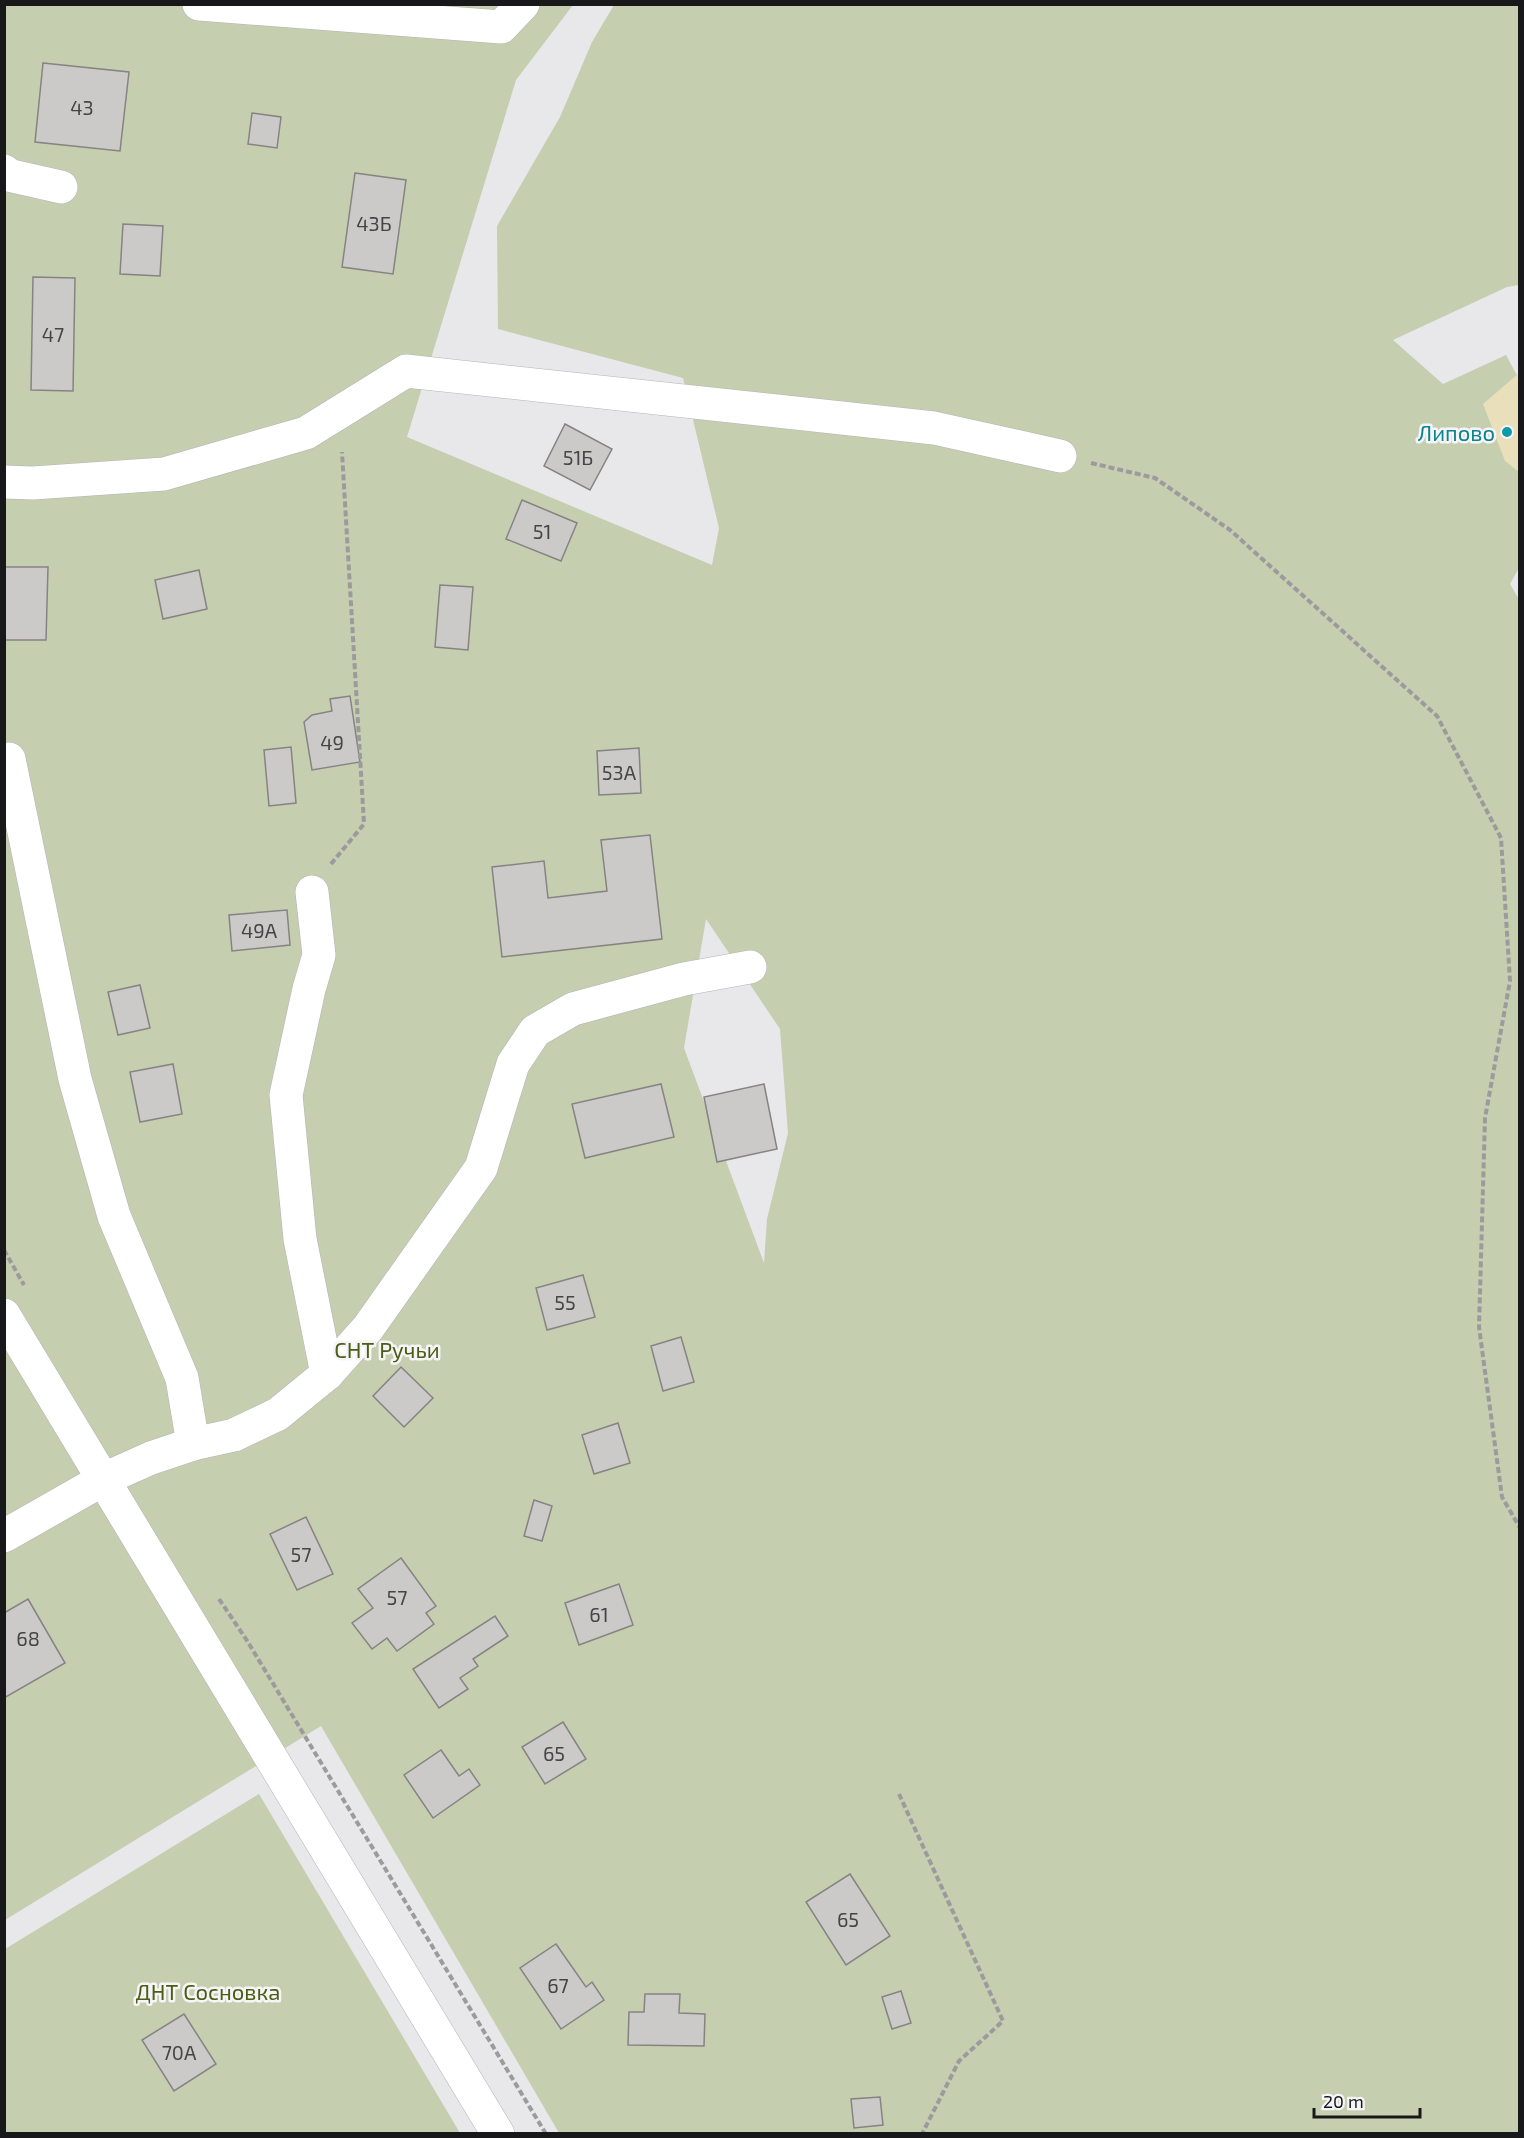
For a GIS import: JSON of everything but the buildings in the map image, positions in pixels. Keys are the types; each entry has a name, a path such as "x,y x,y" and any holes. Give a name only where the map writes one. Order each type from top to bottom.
{"street":[{"path":"199,4 501,27 523,4"},
{"path":"4,171 8,175 61,187"},
{"path":"4,482 33,483 164,474 306,433 406,371 934,428 1060,456"},
{"path":"9,759 75,1079 114,1216 182,1378 193,1444"},
{"path":"312,892 319,955 309,989 286,1095 300,1239 327,1374"},
{"path":"4,1536 104,1479 151,1458 193,1444 234,1435 278,1414 327,1374 368,1328 481,1168 513,1064 535,1031 573,1009 684,979 750,967"},
{"path":"4,1315 498,2133"}],"path":[{"path":"312,892 340,852 364,824 339,413"},
{"path":"1060,456 1155,478 1230,530 1437,716 1501,838 1510,981 1485,1118 1479,1327 1503,1497 1520,1528"},
{"path":"899,1794 1004,2021 958,2061 922,2133"}],"green space":[{"name":"СНТ Ручьи","path":"5,5 573,5 516,80 407,437 712,565 719,528 683,378 498,329 497,226 560,117 592,42 614,5 1519,5 1519,285 1507,287 1393,340 1443,384 1506,355 1519,379 1520,566 1510,584 1520,601 1519,2133 559,2133 321,1726 5,1920","holes":["706,919 780,1029 788,1133 767,1219 764,1263 684,1048"]},
{"name":"ДНТ Сосновка","path":"259,1794 460,2133 5,2134 5,1949"}],"sand":[{"name":"Липово","path":"1519,373 1519,472 1505,461 1483,404"}],"place":[{"name":"Липово","path":"1507,432"}]}
